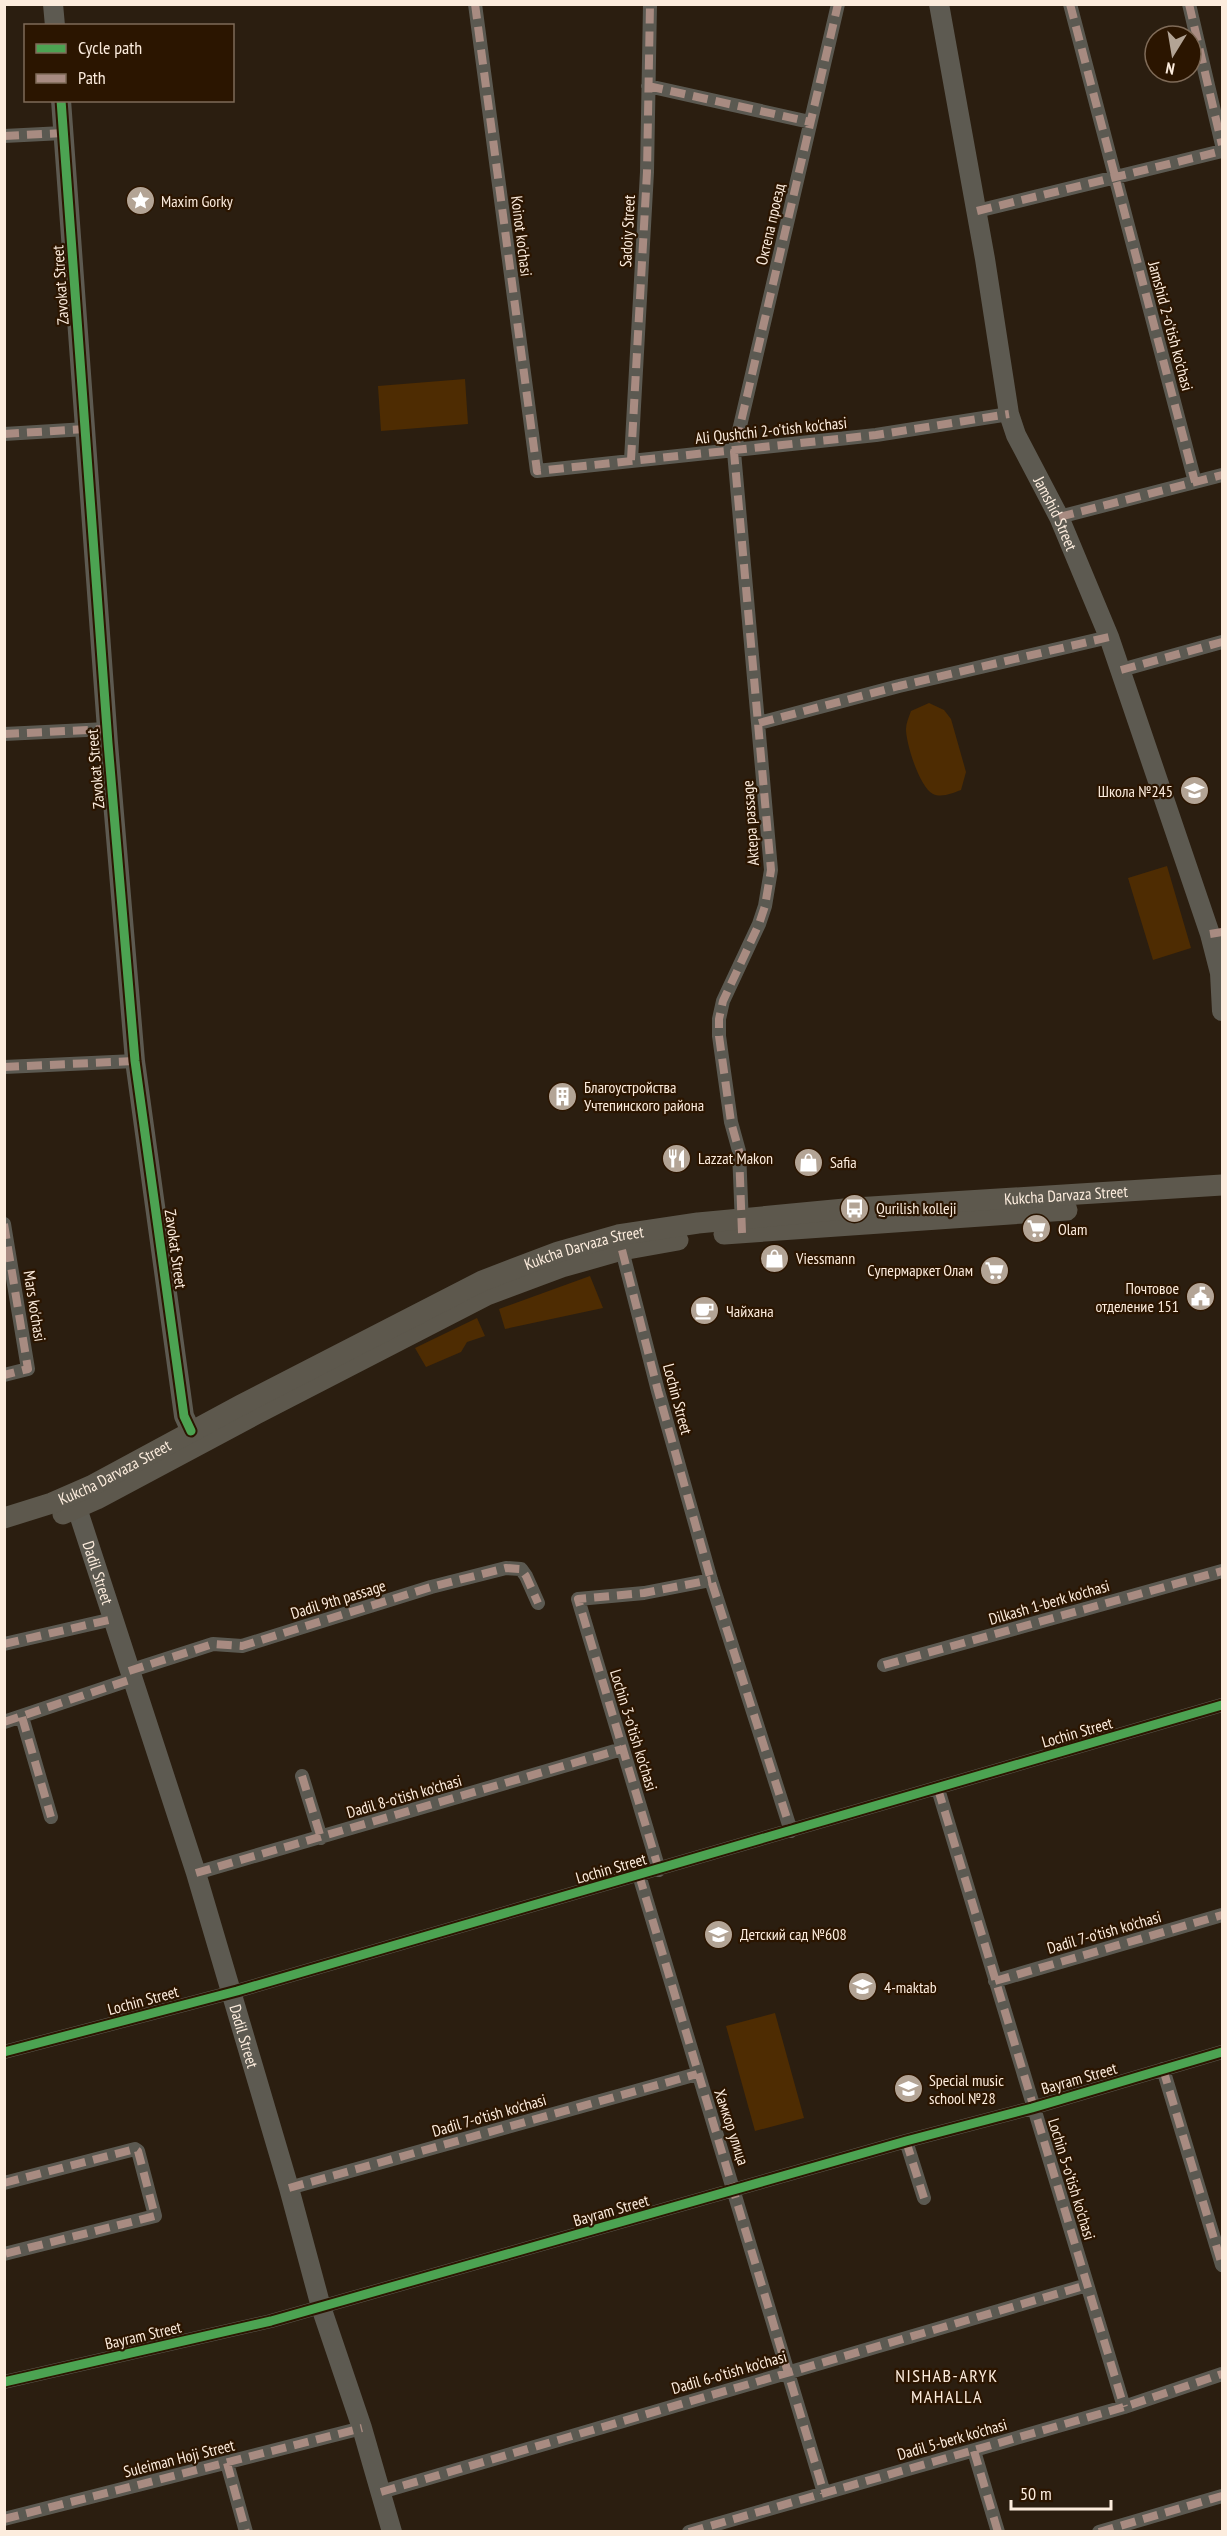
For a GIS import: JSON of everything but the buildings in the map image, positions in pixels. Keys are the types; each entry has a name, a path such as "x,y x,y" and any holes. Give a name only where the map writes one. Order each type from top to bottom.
{"main road":[{"name":"Kukcha Darvaza Street","path":"4,1530 31,1524 195,1438 487,1295 620,1242 855,1208 1222,1185"},
{"name":"Kukcha Darvaza Street","path":"742,1226 951,1219 1222,1197"},
{"name":"Kukcha Darvaza Street","path":"4,1518 75,1501"}],"street":[{"path":"53,4 55,24"},
{"name":"Koinot ko'chasi","path":"475,4 537,471"},
{"name":"Sadoiy Street","path":"631,460 647,172 650,4"},
{"name":"Октепа проезд","path":"734,452 838,4"},
{"name":"Jamshid Street","path":"939,4 977,211 1009,414 1016,435 1059,517 1109,637 1216,933 1222,1011"},
{"name":"Jamshid 2-o'tish ko'chasi","path":"1070,4 1195,482"},
{"path":"1189,4 1222,145"},
{"path":"648,86 810,122"},
{"name":"Zavokat Street","path":"61,102 107,729 135,1061 184,1416 195,1438"},
{"path":"4,136 63,132"},
{"path":"977,211 1222,151"},
{"name":"Ali Qushchi 2-o'tish ko'chasi","path":"537,471 631,460 734,452 876,435 1009,414"},
{"path":"4,434 86,429"},
{"name":"Aktepa passage","path":"734,452 771,870 765,906 759,924 723,1001 719,1019 731,1122 739,1151 742,1226"},
{"path":"1059,517 1222,475"},
{"path":"759,723 899,686 1109,637"},
{"path":"1121,670 1222,642"},
{"path":"4,734 107,729"},
{"path":"4,1067 135,1061"},
{"name":"Mars ko'chasi","path":"4,1224 28,1369 4,1375"},
{"name":"Lochin Street","path":"620,1242 658,1391 711,1580 791,1831"},
{"name":"Dadil Street","path":"75,1501 196,1873 289,2188 321,2307 362,2428 392,2532"},
{"name":"Dadil 9th passage","path":"131,1675 213,1644 242,1646 431,1587 506,1568 521,1569 538,1603"},
{"name":"Dilkash 1-berk ko'chasi","path":"884,1665 1222,1571"},
{"name":"Lochin 3-o'tish ko'chasi","path":"659,1870 578,1599 644,1593 711,1580"},
{"path":"4,1644 113,1619"},
{"path":"4,1722 131,1675"},
{"name":"Lochin Street","path":"4,2052 232,1992 1222,1705"},
{"path":"22,1717 51,1817"},
{"name":"Dadil 8-o'tish ko'chasi","path":"196,1873 621,1749"},
{"path":"302,1776 321,1838"},
{"name":"Lochin 5-o'tish ko'chasi","path":"938,1789 1032,2108 1124,2407"},
{"name":"Хамкор улица","path":"639,1875 824,2493"},
{"name":"Dadil 7-o'tish ko'chasi","path":"995,1981 1222,1914"},
{"name":"Bayram Street","path":"4,2382 271,2321 906,2140 1032,2108 1222,2052"},
{"path":"1163,2069 1222,2265"},
{"name":"Dadil 7-o'tish ko'chasi","path":"289,2188 698,2074"},
{"path":"906,2140 924,2198"},
{"path":"4,2183 135,2149 138,2151 155,2216 4,2254"},
{"name":"Dadil 6-o'tish ko'chasi","path":"381,2492 1087,2285"},
{"name":"Dadil 5-berk ko'chasi","path":"689,2532 1124,2407 1222,2374"},
{"name":"Suleiman Hoji Street","path":"4,2519 362,2428"},
{"path":"974,2451 998,2532"},
{"path":"227,2463 246,2532"},
{"path":"1099,2532 1222,2496"}],"shaded area":[{"path":"465,379 468,424 381,431 378,386"},
{"path":"929,703 944,710 951,719 966,772 961,790 947,795 933,794 923,783 911,755 907,736 906,724 911,711"},
{"path":"1167,866 1191,948 1153,960 1128,878"},
{"path":"590,1276 603,1308 505,1329 499,1309"},
{"path":"477,1318 485,1336 467,1342 461,1352 426,1367 415,1348"},
{"path":"775,2013 804,2118 755,2131 726,2026"}],"marked path":[{"path":"475,4 537,471 876,435 1009,414"},
{"path":"631,460 647,172 650,4"},
{"path":"742,1233 739,1151 731,1122 719,1036 719,1019 723,1001 759,924 765,906 771,870 734,452 838,4"},
{"path":"1070,4 1195,482"},
{"path":"1189,4 1222,145"},
{"path":"648,86 810,122"},
{"path":"4,136 63,133"},
{"path":"977,211 1222,151"},
{"path":"4,434 86,429"},
{"path":"1059,517 1222,475"},
{"path":"759,723 899,686 1109,637"},
{"path":"1121,670 1222,642"},
{"path":"4,734 107,729"},
{"path":"1210,934 1222,932"},
{"path":"4,1067 135,1061"},
{"path":"4,1224 28,1369 4,1375"},
{"path":"622,1250 658,1391 711,1580 791,1831"},
{"path":"129,1671 213,1644 242,1646 431,1587 506,1568 521,1569 538,1603"},
{"path":"884,1665 1222,1571"},
{"path":"659,1870 578,1599 644,1593 711,1580"},
{"path":"4,1644 113,1619"},
{"path":"4,1722 132,1679"},
{"path":"22,1717 51,1817"},
{"path":"196,1873 622,1749"},
{"path":"302,1776 321,1838"},
{"path":"938,1789 1124,2407"},
{"path":"639,1875 824,2493"},
{"path":"995,1981 1222,1915"},
{"path":"1163,2069 1222,2265"},
{"path":"289,2188 697,2074"},
{"path":"906,2141 924,2198"},
{"path":"4,2183 135,2149 138,2151 155,2216 4,2254"},
{"path":"381,2492 1087,2285"},
{"path":"689,2532 1124,2407 1222,2374"},
{"path":"4,2519 362,2428"},
{"path":"974,2451 998,2532"},
{"path":"227,2463 246,2532"},
{"path":"1099,2532 1222,2496"}],"cycle path":[{"path":"61,102 108,743 135,1061 184,1416 191,1431"},
{"path":"4,2052 237,1991 1222,1705"},
{"path":"4,2382 271,2321 906,2141 1032,2108 1222,2052"}],"place":[{"name":"Maxim Gorky","path":"140,201"},
{"name":"Школа №245","path":"1194,791"},
{"name":"Благоустройства Учтепинского района","path":"563,1096"},
{"name":"Lazzat Makon","path":"677,1158"},
{"name":"Safia","path":"809,1162"},
{"name":"Qurilish kolleji","path":"855,1208"},
{"name":"Olam","path":"1037,1229"},
{"name":"Viessmann","path":"775,1258"},
{"name":"Супермаркет Олам","path":"994,1270"},
{"name":"Почтовое отделение 151","path":"1200,1297"},
{"name":"Чайхана","path":"705,1311"},
{"name":"Детский сад №608","path":"719,1934"},
{"name":"4-maktab","path":"863,1987"},
{"name":"Special music school №28","path":"908,2089"}],"district":[{"name":"NISHAB-ARYK MAHALLA","path":"947,2386"}]}
